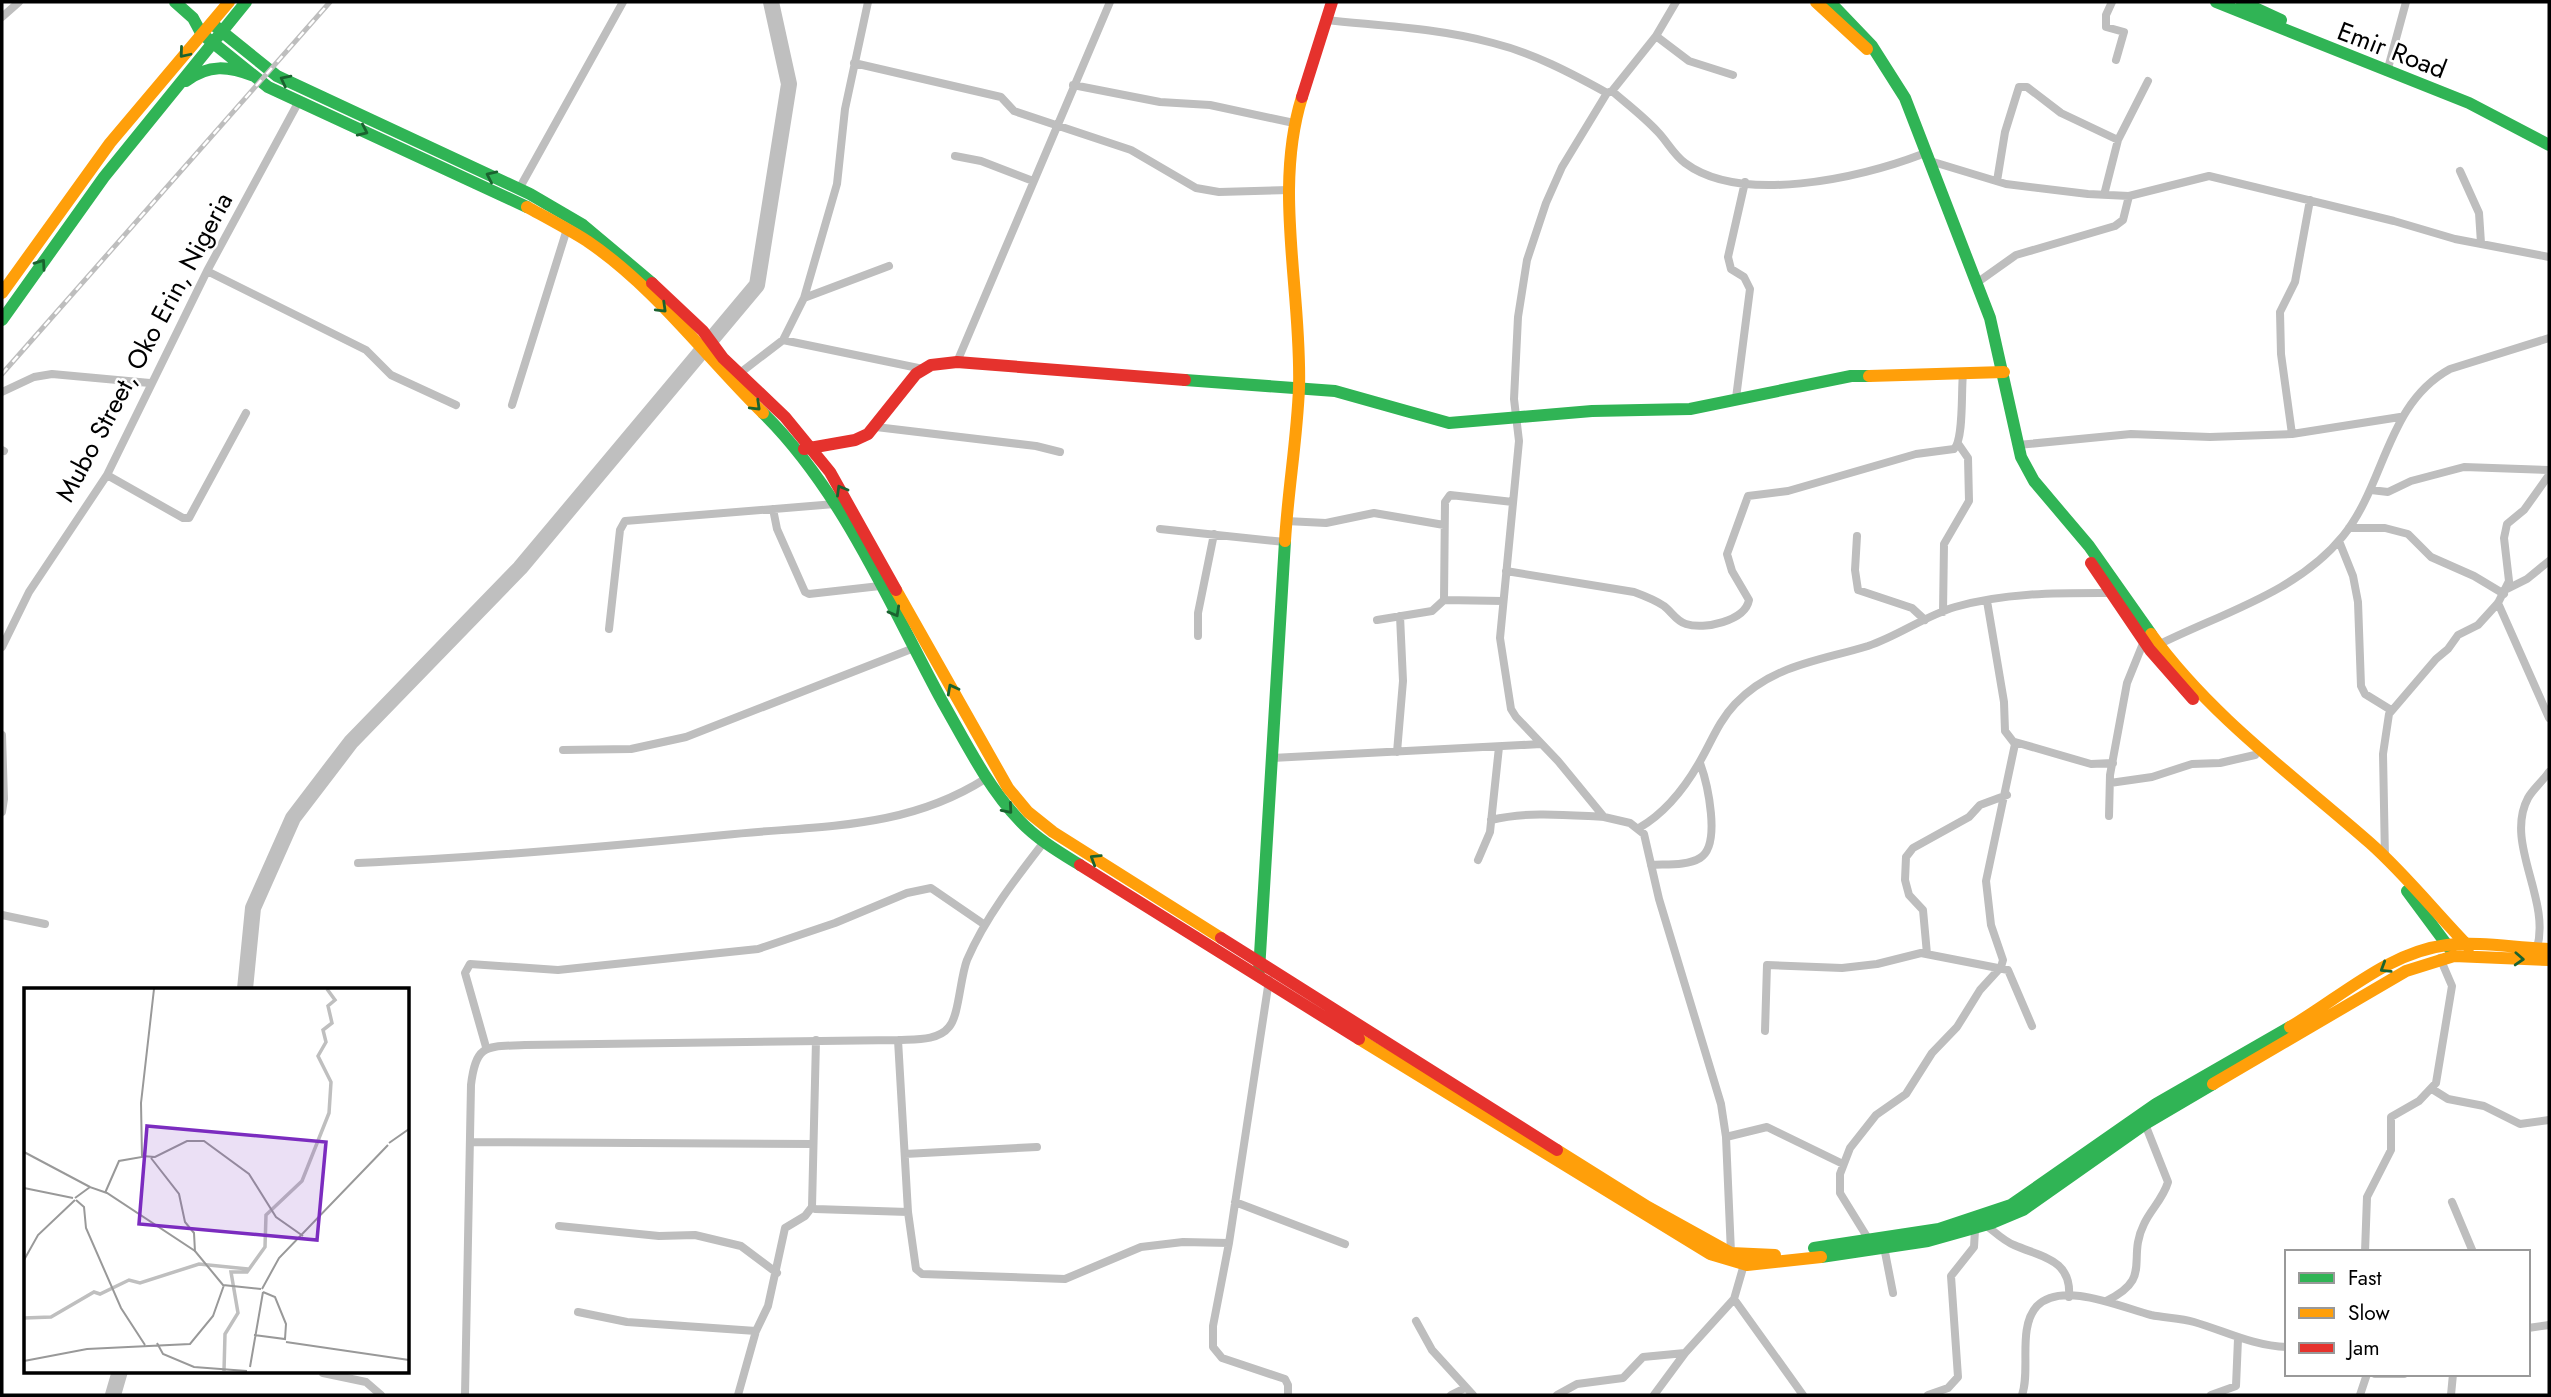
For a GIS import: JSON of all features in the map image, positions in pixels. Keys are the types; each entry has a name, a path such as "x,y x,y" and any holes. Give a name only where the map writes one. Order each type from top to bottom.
{"main road":[{"path":"175,2 193,18 201,33 254,76"},
{"path":"2,293 52,220 201,33 229,2"},
{"path":"2,320 75,216 170,93 246,2"},
{"path":"1262,972 1286,521 1299,387 1290,190 1294,123 1332,2"},
{"path":"1816,2 1867,49 1881,69 1925,158 2000,373 2008,435 2020,474 2113,593 2178,683 2255,755 2376,859 2402,886 2451,951"},
{"path":"1829,2 1857,26 1888,65 1978,282 2018,445 2034,481 2089,546 2151,645 2199,693 2385,858 2471,951 2549,960"},
{"name":"Emir Road","path":"2216,2 2301,39 2489,102 2549,137"},
{"name":"Emir Road","path":"2242,2 2462,101 2549,145"},
{"path":"193,18 210,23 277,76 519,189 605,240 699,335 718,361 796,449 835,505 985,779 1021,822 1044,842 1360,1028 1694,1246 1745,1261 1884,1247 1981,1228 2023,1210 2145,1124 2406,971 2451,951"},
{"path":"170,93 196,73 214,66 230,67 254,76 299,101 522,203 567,229 608,256 699,335"},
{"path":"718,361 740,373 813,448 830,472 889,572 997,770 1028,812 1262,972 1589,1176 1745,1261 1953,1226 1986,1217 2011,1205 2156,1104 2311,1015 2393,962 2420,951 2543,948"},
{"path":"796,449 855,440 876,427 916,374 923,369 957,362 1299,387 1348,394 1440,423 1592,411 1669,411 1851,376 2000,373"}],"street":[{"path":"2,17 19,2"},
{"path":"519,189 623,2"},
{"path":"740,373 783,340 804,298 837,184 854,63 869,2"},
{"path":"957,362 1110,2"},
{"path":"1604,817 1511,709 1500,638 1519,440 1516,418 1517,317 1527,260 1562,167 1610,92 1656,36 1676,2"},
{"path":"2112,2 2106,15 2106,27 2124,32 2116,60"},
{"path":"2389,67 2406,2"},
{"path":"1326,20 1415,28 1494,43 1555,65 1610,92 1658,132 1688,165 1745,182 1780,184 1850,177 1925,158 1997,181 2042,190 2104,195 2129,196 2209,176 2481,243 2549,257"},
{"path":"1656,36 1689,61 1733,75"},
{"path":"854,63 1001,97 1014,111 1131,149 1196,188 1219,192 1290,190"},
{"path":"2104,195 2118,140 2148,81"},
{"path":"1073,85 1160,102 1210,105 1294,123"},
{"path":"1997,181 2005,132 2019,87 2027,87 2061,113 2118,140"},
{"name":"Mubo Street, Oko Erin, Nigeria","path":"2,647 29,592 107,475 207,271 299,101"},
{"path":"955,156 981,161 1033,181"},
{"path":"2460,171 2479,213 2481,243"},
{"path":"1736,398 1750,289 1744,277 1731,269 1728,257 1745,182"},
{"path":"1978,282 2016,255 2115,226 2123,220 2129,196"},
{"path":"2292,434 2280,312 2295,282 2310,200"},
{"path":"512,405 567,229"},
{"path":"804,298 889,266"},
{"path":"207,271 366,350 391,375 456,405"},
{"path":"2109,816 2110,783 2127,683 2151,645 2284,585 2339,541 2350,528 2371,490 2400,417 2423,387 2450,369 2549,338"},
{"path":"783,340 923,369"},
{"path":"2,392 34,377 52,373 150,383"},
{"path":"1506,570 1634,592 1652,599 1687,624 1721,622 1734,617 1747,606 1748,594 1732,571 1727,554 1748,496 1787,491 1916,454 1955,449 1959,444 1963,374"},
{"path":"107,475 183,518 190,518 246,413"},
{"path":"2018,445 2131,434 2210,437 2292,434 2400,417"},
{"path":"876,427 1036,446 1060,452"},
{"path":"1943,612 1944,544 1969,500 1968,458 1959,444"},
{"path":"2371,490 2388,492 2411,481 2464,467 2549,473"},
{"path":"2506,591 2504,538 2507,524 2524,510 2549,473"},
{"path":"1444,600 1444,502 1450,495 1513,502"},
{"path":"609,629 620,530 625,521 835,505"},
{"path":"773,509 777,529 805,592 809,594 880,586"},
{"path":"1286,521 1326,523 1374,513 1444,526"},
{"path":"2350,528 2385,528 2408,534 2431,557 2506,591"},
{"path":"1160,529 1285,541"},
{"path":"1198,636 1198,613 1214,534"},
{"path":"1857,536 1855,570 1858,590 1912,608 1925,620"},
{"path":"2339,541 2353,576 2358,603 2361,686 2365,694 2391,710"},
{"path":"2385,858 2383,754 2385,723 2391,710 2458,635 2478,625 2506,591 2527,579 2549,561"},
{"path":"1639,828 1655,819 1671,803 1700,762 1717,727 1734,705 1770,675 1798,663 1871,645 1943,612 1987,601 2047,593 2113,593"},
{"path":"1377,620 1432,611 1444,600 1503,601"},
{"path":"1987,601 2004,702 2005,731 2015,742 2091,764 2113,763"},
{"path":"2498,603 2549,718"},
{"path":"1397,752 1403,681 1400,616"},
{"path":"563,750 631,749 686,737 914,648"},
{"path":"2,734 2,812"},
{"path":"1869,1240 1843,1201 1839,1182 1843,1164 1861,1132 1882,1110 1906,1094 1932,1053 1957,1027 1980,990 2001,967 2003,960 1991,925 1986,881 1991,848 2007,795 2015,742"},
{"path":"1272,758 1541,744"},
{"path":"1478,860 1488,841 1499,747"},
{"path":"2110,783 2152,777 2192,764 2220,763 2255,755"},
{"path":"1651,865 1698,860 1708,850 1712,819 1707,783 1700,762"},
{"path":"2543,948 2541,897 2521,828 2529,797 2549,772"},
{"path":"358,863 565,852 865,822 920,811 959,796 985,779"},
{"path":"1927,954 1923,911 1909,895 1905,880 1906,857 1913,848 1969,817 1980,805 2007,795"},
{"path":"1491,820 1548,813 1604,817 1639,828 1644,834 1721,1104 1726,1137 1731,1253"},
{"path":"486,1047 923,1039 948,1028 955,1018 963,970 985,925 1044,842"},
{"path":"486,1047 465,973 470,964 558,970 758,949 835,923 897,897 931,888 985,925"},
{"path":"2,915 45,924"},
{"path":"1765,1031 1767,965 1842,968 1877,964 1908,954 1927,954 1967,964 2001,967 2013,978 2032,1026"},
{"path":"2365,1250 2367,1197 2371,1183 2389,1155 2391,1117 2432,1089 2436,1083 2452,986 2440,958"},
{"path":"1262,972 1235,1202 1213,1326 1213,1347 1222,1358 1284,1379 1289,1385 1288,1395"},
{"path":"738,1395 756,1331 768,1306 785,1227 801,1219 812,1207 816,1040"},
{"path":"898,1040 908,1212 916,1269 922,1274 1065,1279 1141,1247 1183,1242 1229,1243"},
{"path":"465,1395 474,1063 486,1047"},
{"path":"2432,1089 2448,1099 2484,1106 2524,1125 2549,1120"},
{"path":"2106,1301 2129,1288 2134,1280 2142,1227 2161,1200 2168,1182 2145,1124"},
{"path":"1726,1137 1767,1127 1843,1164"},
{"path":"470,1142 813,1144"},
{"path":"905,1154 1037,1147"},
{"path":"1235,1202 1345,1244"},
{"path":"2452,1202 2472,1250"},
{"path":"812,1207 908,1212"},
{"path":"559,1226 659,1236 695,1235 741,1246 777,1273"},
{"path":"1927,1395 1948,1388 1958,1377 1951,1276 1974,1247 1981,1228 2015,1246 2055,1260 2068,1281 2069,1297"},
{"path":"1884,1247 1893,1293"},
{"path":"1654,1395 1685,1353 1734,1299 1745,1261"},
{"path":"2021,1395 2032,1315 2041,1304 2069,1297 2106,1301 2153,1315 2190,1321 2238,1339 2285,1347"},
{"path":"1734,1299 1803,1395"},
{"path":"578,1312 628,1322 697,1324 756,1331"},
{"path":"1416,1321 1433,1350 1473,1395"},
{"path":"2530,1328 2549,1325"},
{"path":"2211,1395 2236,1386 2238,1339"},
{"path":"1557,1395 1577,1384 1623,1378 1643,1357 1685,1353"},
{"path":"323,1373 366,1382 381,1395"},
{"path":"2360,1395 2366,1376"},
{"path":"2451,1395 2453,1376"},
{"path":"1451,1395 1465,1388"}],"waterway":[{"path":"245,988 253,908 293,818 351,742 520,568 757,285 789,84 771,2"},
{"path":"113,1395 120,1372"}],"railway":[{"path":"2,374 330,2"}],"traffic: fast":[{"path":"175,2 193,18 201,33"},
{"path":"2,320 104,177 246,2"},
{"path":"1830,2 1872,46 1905,98 1990,318 2021,457 2034,481 2089,546 2151,634"},
{"path":"2216,2 2469,103 2549,145"},
{"path":"2242,2 2281,20"},
{"path":"215,26 277,76 530,194 583,225 652,283"},
{"path":"207,38 268,87 527,207"},
{"path":"186,81 194,75 219,68 254,76"},
{"path":"1185,380 1335,391 1449,423 1592,411 1690,409 1851,376 1869,376"},
{"path":"763,413 791,444 841,513 942,701 997,793 1034,834 1080,865"},
{"path":"1259,971 1285,541"},
{"path":"2407,891 2450,949"},
{"path":"1814,1248 1939,1229 2011,1205 2156,1104 2290,1027"},
{"path":"1821,1257 1928,1241 1992,1223 2023,1210 2145,1124 2213,1084"}],"traffic: slow":[{"path":"2,293 110,143 229,2"},
{"path":"1816,2 1867,49"},
{"path":"1285,541 1299,388 1289,205 1290,168 1302,97"},
{"path":"527,207 587,241 635,279 763,413"},
{"path":"1869,376 2004,372"},
{"path":"896,590 1008,788 1028,812 1053,832 1221,938"},
{"path":"2151,634 2174,664 2226,719 2383,855 2469,947"},
{"path":"2290,1027 2385,966 2425,949 2472,944 2549,949"},
{"path":"2213,1084 2406,971 2454,956 2549,960"},
{"path":"1359,1039 1710,1254 1747,1265 1821,1257"},
{"path":"1557,1150 1648,1207 1731,1253 1775,1255"}],"traffic: jam":[{"path":"1302,97 1332,2"},
{"path":"652,283 703,331 723,358 785,417 830,472 896,590"},
{"path":"804,449 855,440 868,434 916,374 931,365 957,362 1185,380"},
{"path":"2091,563 2150,650 2193,699"},
{"path":"1080,865 1359,1039"},
{"path":"1221,938 1557,1150"}]}
